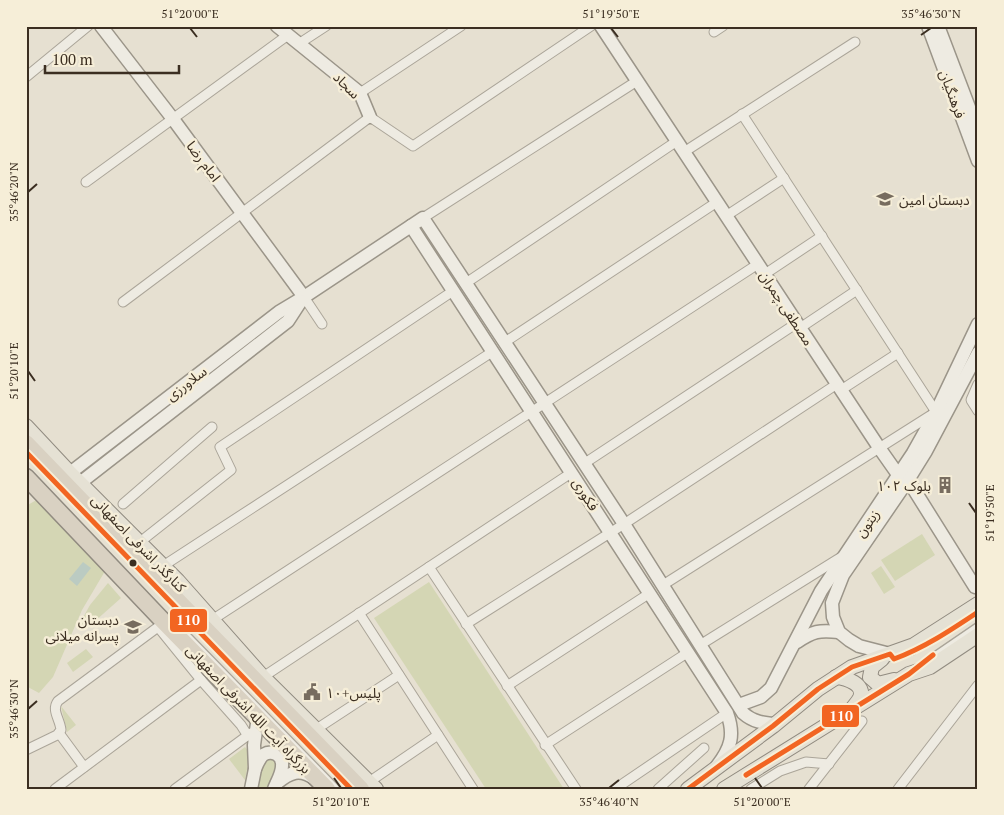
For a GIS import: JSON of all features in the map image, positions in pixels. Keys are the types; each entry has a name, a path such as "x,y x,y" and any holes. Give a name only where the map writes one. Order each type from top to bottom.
{"highway":[{"name":"بزرگراه آیت الله اشرفی اصفهانی","path":"26,443 176,599 369,786"},
{"name":"بزرگراه آیت الله اشرفی اصفهانی","path":"26,477 164,622 254,727 331,788"}],"main road":[{"name":"کنارگذر اشرفی اصفهانی","path":"26,426 163,566 263,677 369,786"},
{"path":"688,789 836,677 852,667 924,640 978,604"},
{"path":"890,654 872,667 870,674 872,680 878,684 930,667 978,635"},
{"path":"952,652 978,646"},
{"path":"726,788 909,674"},
{"path":"836,677 853,681 861,692 852,709"}],"street":[{"path":"26,77 88,26"},
{"name":"امام رضا","path":"101,26 173,119 304,297"},
{"name":"سجاد","path":"277,26 360,94 370,116"},
{"path":"300,43 326,26"},
{"path":"360,94 461,26"},
{"path":"123,302 370,116 413,146 591,26"},
{"name":"مصطفی چمران","path":"601,26 880,449 904,478 976,587"},
{"path":"714,32 723,26"},
{"name":"فرهنگیان","path":"928,26 978,161"},
{"name":"فرهنگیان","path":"938,26 978,131"},
{"path":"86,182 288,35"},
{"path":"466,283 680,146 742,114 855,42"},
{"path":"423,218 637,81"},
{"path":"663,585 936,412 742,114"},
{"path":"726,216 784,178"},
{"path":"504,342 717,202"},
{"name":"سلاورزی","path":"75,478 107,443 279,312 423,218"},
{"name":"فکوری","path":"423,218 585,463 739,705 749,718 759,722 775,724"},
{"name":"فکوری","path":"411,226 727,713 731,725 729,747 715,768"},
{"path":"212,620 544,403 761,269 822,236"},
{"path":"585,463 857,290"},
{"path":"140,542 231,470 220,447 453,291"},
{"path":"304,297 322,324"},
{"name":"سلاورزی","path":"75,478 116,454 288,321 304,297"},
{"name":"زیتون","path":"839,632 833,617 832,603 837,588 904,478 978,324"},
{"path":"163,566 492,352"},
{"path":"466,624 839,387 898,352"},
{"name":"زیتون","path":"739,705 761,697 771,688 821,591 845,555 926,450 978,353"},
{"path":"978,384 971,400 978,411"},
{"path":"123,504 212,427"},
{"path":"107,443 116,454"},
{"path":"263,677 571,473"},
{"path":"700,645 845,555"},
{"path":"429,567 576,789"},
{"path":"507,686 650,593"},
{"path":"359,613 473,789"},
{"path":"26,750 59,733 61,730 54,709 54,705 58,701 158,627 201,680 242,725 254,727"},
{"path":"795,643 808,634 817,631 839,632 859,646 890,654"},
{"path":"545,744 688,653"},
{"path":"316,730 399,675"},
{"path":"55,789 201,680"},
{"path":"898,789 978,685"},
{"path":"615,789 727,713"},
{"path":"809,789 862,721"},
{"path":"254,727 255,769"},
{"path":"175,789 254,727"},
{"path":"59,733 84,767"},
{"path":"369,786 438,735"},
{"path":"658,789 704,748"},
{"path":"251,789 258,760 271,753 279,755 282,760 282,767 274,787"},
{"path":"751,789 780,771 806,762 828,764"},
{"path":"274,787 289,774 295,772 311,776 331,788"}],"lane":[{"path":"26,452 351,789"},
{"path":"890,654 894,660 906,655 942,636 978,612"},
{"path":"909,674 978,626"},
{"path":"182,629 331,788"}],"green space":[{"path":"40,498 108,566 82,610 53,677 39,693 26,686 26,506"},
{"path":"922,534 935,555 895,581 881,560"},
{"path":"881,566 895,587 884,594 871,573"},
{"path":"429,582 564,789 486,789 374,618"},
{"path":"108,583 121,598 85,630 80,623 90,605"},
{"path":"86,649 93,657 73,672 67,663"},
{"path":"61,706 76,725 67,732"},
{"path":"245,747 250,753 245,780 229,759"},
{"path":"272,758 275,769 268,789 257,789 263,762"}],"shaded area":[{"path":"83,562 91,568 77,586 69,579"}],"transit line":[{"name":"110","path":"26,452 351,789"},
{"name":"110","path":"688,789 773,726 818,689 852,667 890,654 894,659 905,655 937,638 978,612"},
{"name":"110","path":"746,775 909,674 933,655"}],"place":[{"name":"دبستان امین","path":"885,199"},
{"name":"بلوک ۱۰۲","path":"945,485"},
{"name":"دبستان پسرانه میلانی","path":"133,627"},
{"name":"پلیس+۱۰","path":"312,692"}]}
